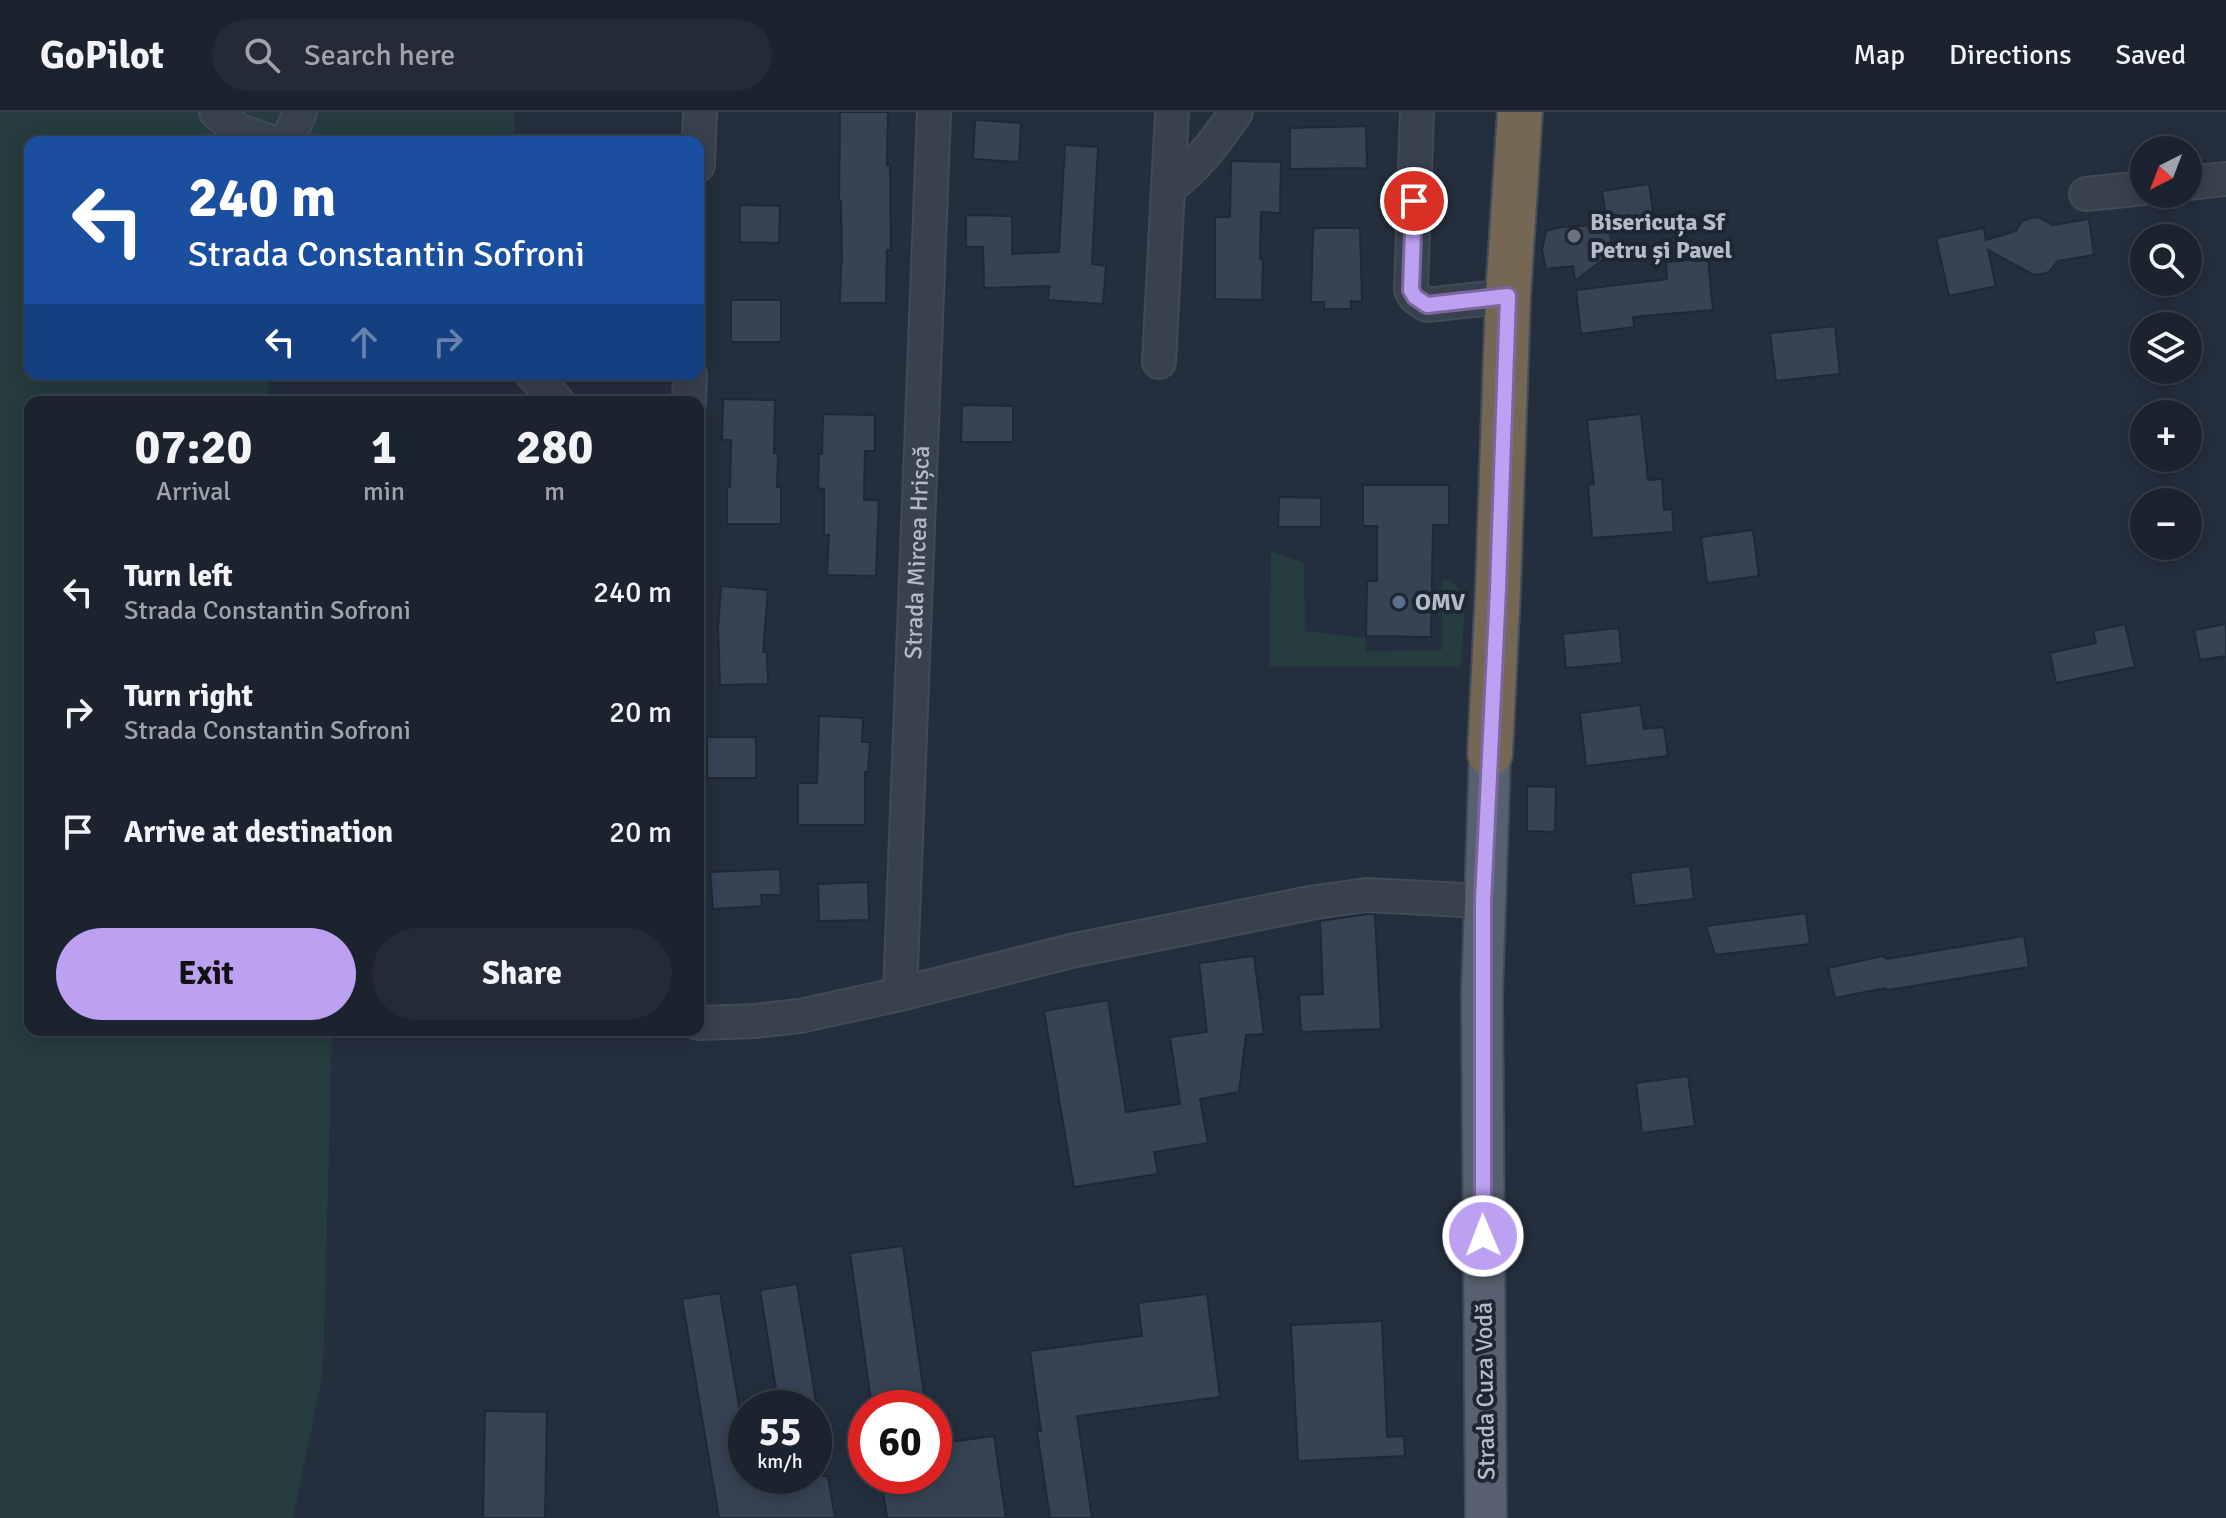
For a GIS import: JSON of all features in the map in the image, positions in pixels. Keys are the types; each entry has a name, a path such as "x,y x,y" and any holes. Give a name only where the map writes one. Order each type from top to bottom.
{"highway":[{"name":"Strada Cuza Vodă","path":"1490,754 1508,296 1520,112"}],"main road":[{"name":"Strada Cuza Vodă","path":"1486,1518 1483,901 1490,754"}],"street":[{"path":"216,112 239,131 254,136"},
{"path":"290,136 300,112"},
{"path":"699,136 700,112"},
{"name":"Strada Mircea Hrișcă","path":"900,994 934,112"},
{"path":"1159,362 1172,112"},
{"path":"1168,188 1200,161 1236,112"},
{"path":"1417,112 1411,290 1427,305 1508,296"},
{"path":"2202,182 2226,179"},
{"path":"2086,194 2130,189"},
{"path":"538,380 552,396"},
{"path":"704,1023 800,1016 1071,951 1310,903 1366,895 1483,901"}],"green space":[{"path":"0,112 515,112 514,136 24,136 24,380 267,380 269,396 24,396 24,1036 332,1036 332,1041 323,1373 293,1518 0,1518"},
{"path":"1271,552 1304,563 1305,631 1366,638 1366,651 1442,650 1442,580 1451,581 1464,595 1461,667 1269,667"}],"building":[{"path":"840,112 888,112 891,250 887,250 886,303 840,303"},
{"path":"975,120 1021,123 1019,162 973,159"},
{"path":"1366,126 1367,168 1290,169 1290,128"},
{"path":"1065,145 1098,147 1092,264 1106,266 1103,304 1048,300 1049,286 984,288 983,247 966,247 966,215 1012,216 1012,254 1059,252"},
{"path":"1231,161 1281,162 1280,213 1261,212 1262,300 1215,299 1215,217 1230,217"},
{"path":"1649,184 1655,225 1610,232 1612,253 1575,281 1573,266 1546,269 1542,250 1546,231 1607,224 1602,191"},
{"path":"740,205 780,206 779,243 740,242"},
{"path":"2034,217 2053,225 2089,219 2094,255 2058,261 2049,272 2037,275 1988,250 1996,286 1949,296 1936,238 1984,228 1986,240 2016,231 2022,221"},
{"path":"1313,228 1360,228 1362,302 1351,301 1351,309 1324,309 1324,302 1311,302"},
{"path":"1708,258 1713,310 1633,317 1634,327 1581,334 1576,290 1667,279 1666,262"},
{"path":"731,300 781,300 781,342 731,342"},
{"path":"1835,326 1840,374 1776,381 1770,333"},
{"path":"723,399 775,400 774,453 778,453 777,487 781,487 781,524 727,524 731,440 722,440"},
{"path":"962,405 1013,406 1013,442 961,442"},
{"path":"823,414 875,415 875,451 865,451 864,500 879,500 876,576 827,575 829,535 824,535 824,489 818,488"},
{"path":"1641,414 1648,480 1662,479 1664,510 1672,509 1674,532 1592,538 1588,485 1594,484 1587,420"},
{"path":"1363,485 1449,485 1449,525 1433,525 1431,637 1366,636 1367,581 1377,581 1377,526 1363,526"},
{"path":"1279,497 1321,498 1321,527 1278,527"},
{"path":"1753,530 1759,576 1707,583 1701,537"},
{"path":"721,586 768,590 763,652 767,652 768,684 720,685 718,629"},
{"path":"2125,624 2135,667 2056,683 2050,653 2096,643 2093,631"},
{"path":"2226,624 2226,656 2200,660 2194,630"},
{"path":"1619,628 1622,663 1566,668 1563,634"},
{"path":"1640,705 1644,729 1664,727 1668,756 1586,766 1580,713"},
{"path":"819,716 863,718 862,742 870,742 868,772 865,772 865,825 798,825 798,783 817,783"},
{"path":"707,737 756,737 756,778 707,778"},
{"path":"1527,786 1556,787 1555,832 1527,831"},
{"path":"1690,866 1694,899 1635,906 1630,873"},
{"path":"780,869 781,895 761,895 762,906 713,909 710,872"},
{"path":"868,882 869,920 819,921 818,884"},
{"path":"1806,913 1810,944 1715,955 1706,926"},
{"path":"1375,914 1381,1029 1301,1032 1299,995 1323,994 1320,921"},
{"path":"2024,936 2029,967 1835,998 1828,968 1882,956 1887,959"},
{"path":"1254,956 1264,1034 1246,1035 1239,1092 1200,1099 1208,1143 1154,1152 1158,1174 1074,1187 1044,1011 1108,1000 1126,1112 1180,1104 1170,1037 1207,1032 1199,963"},
{"path":"1688,1076 1695,1126 1642,1133 1636,1083"},
{"path":"903,1246 923,1390 869,1390 850,1253"},
{"path":"797,1284 814,1390 776,1390 760,1290"},
{"path":"720,1293 736,1390 728,1390 728,1494 831,1494 835,1518 719,1518 682,1299"},
{"path":"1207,1294 1220,1397 1077,1416 1092,1518 1050,1518 1037,1431 1041,1431 1030,1351 1142,1336 1138,1303"},
{"path":"1382,1321 1387,1437 1404,1436 1405,1456 1298,1461 1291,1325"},
{"path":"485,1411 547,1412 545,1518 483,1518"},
{"path":"994,1436 1006,1518 887,1518 884,1494 952,1494 952,1442"}],"place":[{"name":"Bisericuța Sf Petru și Pavel","path":"1574,236"},
{"name":"OMV","path":"1399,602"}],"route":[{"path":"1414,201 1411,290 1415,297 1427,305 1508,296 1483,901 1483,1236"}]}
